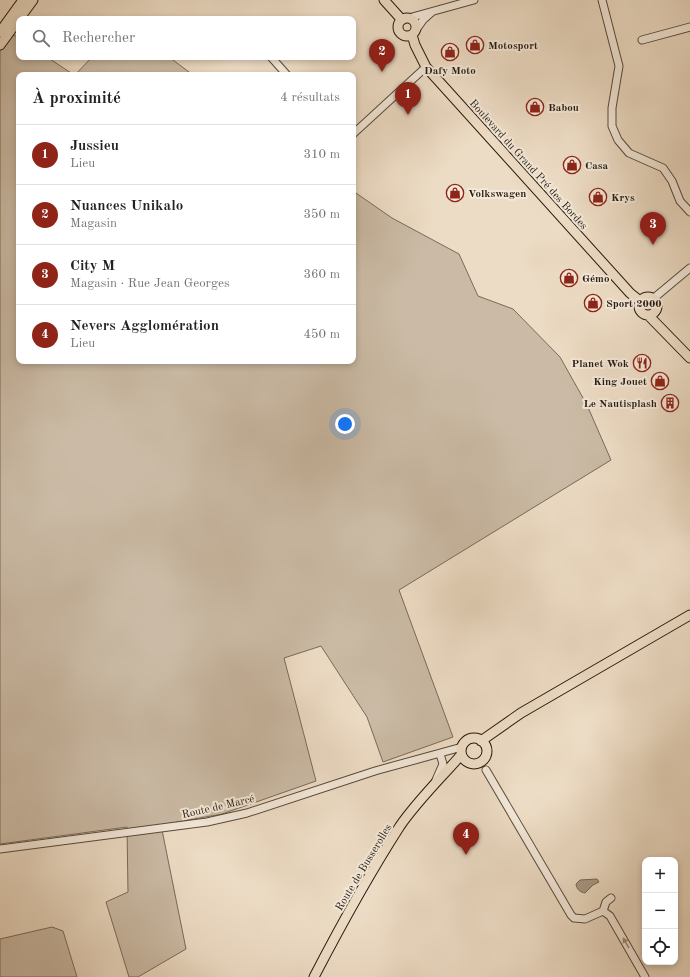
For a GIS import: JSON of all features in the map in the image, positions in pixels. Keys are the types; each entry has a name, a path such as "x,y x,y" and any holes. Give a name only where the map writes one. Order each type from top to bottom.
{"main road":[{"path":"0,32 23,0"},
{"path":"21,16 33,0"},
{"path":"384,0 403,20"},
{"path":"410,19 415,22 414,33 406,36 399,31 399,25 403,20 410,19"},
{"path":"0,45 16,23"},
{"name":"Boulevard du Grand Pré des Bordes","path":"414,33 414,45 426,67 627,289 640,301"},
{"path":"660,325 657,303 654,298 645,297 640,301 639,309 660,325 690,358"},
{"path":"648,315 657,309"},
{"path":"486,770 463,754 470,739 481,741 521,713 690,615"},
{"path":"477,764 508,723"},
{"path":"481,741 486,753 486,770"},
{"name":"Route de Busserolles","path":"314,977 329,947 400,826 433,786 463,754"}],"street":[{"path":"403,20 474,0"},
{"path":"602,0 619,66 612,108 612,126 618,140 629,153 662,168 672,181 680,201 690,212"},
{"path":"414,33 423,20 434,11"},
{"path":"642,40 690,27"},
{"path":"274,60 284,72"},
{"path":"356,131 426,67"},
{"path":"654,298 690,268"},
{"path":"433,786 443,764 437,754"},
{"name":"Route de Marcé","path":"0,849 207,822 247,813 437,754 463,754"},
{"path":"486,770 574,918 585,919 603,911 606,902 611,898"},
{"path":"603,911 610,916 645,977"}],"shaded area":[{"path":"0,27 16,36 16,60 52,60 70,72 16,72 16,364 356,364 356,193 392,218 459,254 478,296 513,309 560,357 587,405 611,460 399,590 453,737 383,762 367,717 321,646 284,658 316,781 222,814 161,825 186,949 138,977 129,977 106,902 128,892 127,827 0,844"},
{"path":"89,60 173,60 189,72 78,72"},
{"path":"597,879 599,882 593,885 585,893 577,888 576,884 580,880"},
{"path":"52,927 63,931 77,977 0,977 0,939"}],"place":[{"name":"Motosport","path":"475,45"},
{"name":"Dafy Moto","path":"450,52"},
{"name":"Nuances Unikalo","path":"382,72"},
{"name":"Babou","path":"535,107"},
{"name":"Jussieu","path":"408,115"},
{"name":"Casa","path":"572,165"},
{"name":"Volkswagen","path":"455,193"},
{"name":"Krys","path":"598,197"},
{"name":"City M","path":"653,245"},
{"name":"Gémo","path":"569,278"},
{"name":"Sport 2000","path":"593,303"},
{"name":"Planet Wok","path":"642,363"},
{"name":"King Jouet","path":"660,381"},
{"name":"Le Nautisplash","path":"670,403"},
{"name":"Nevers Agglomération","path":"466,855"}]}
